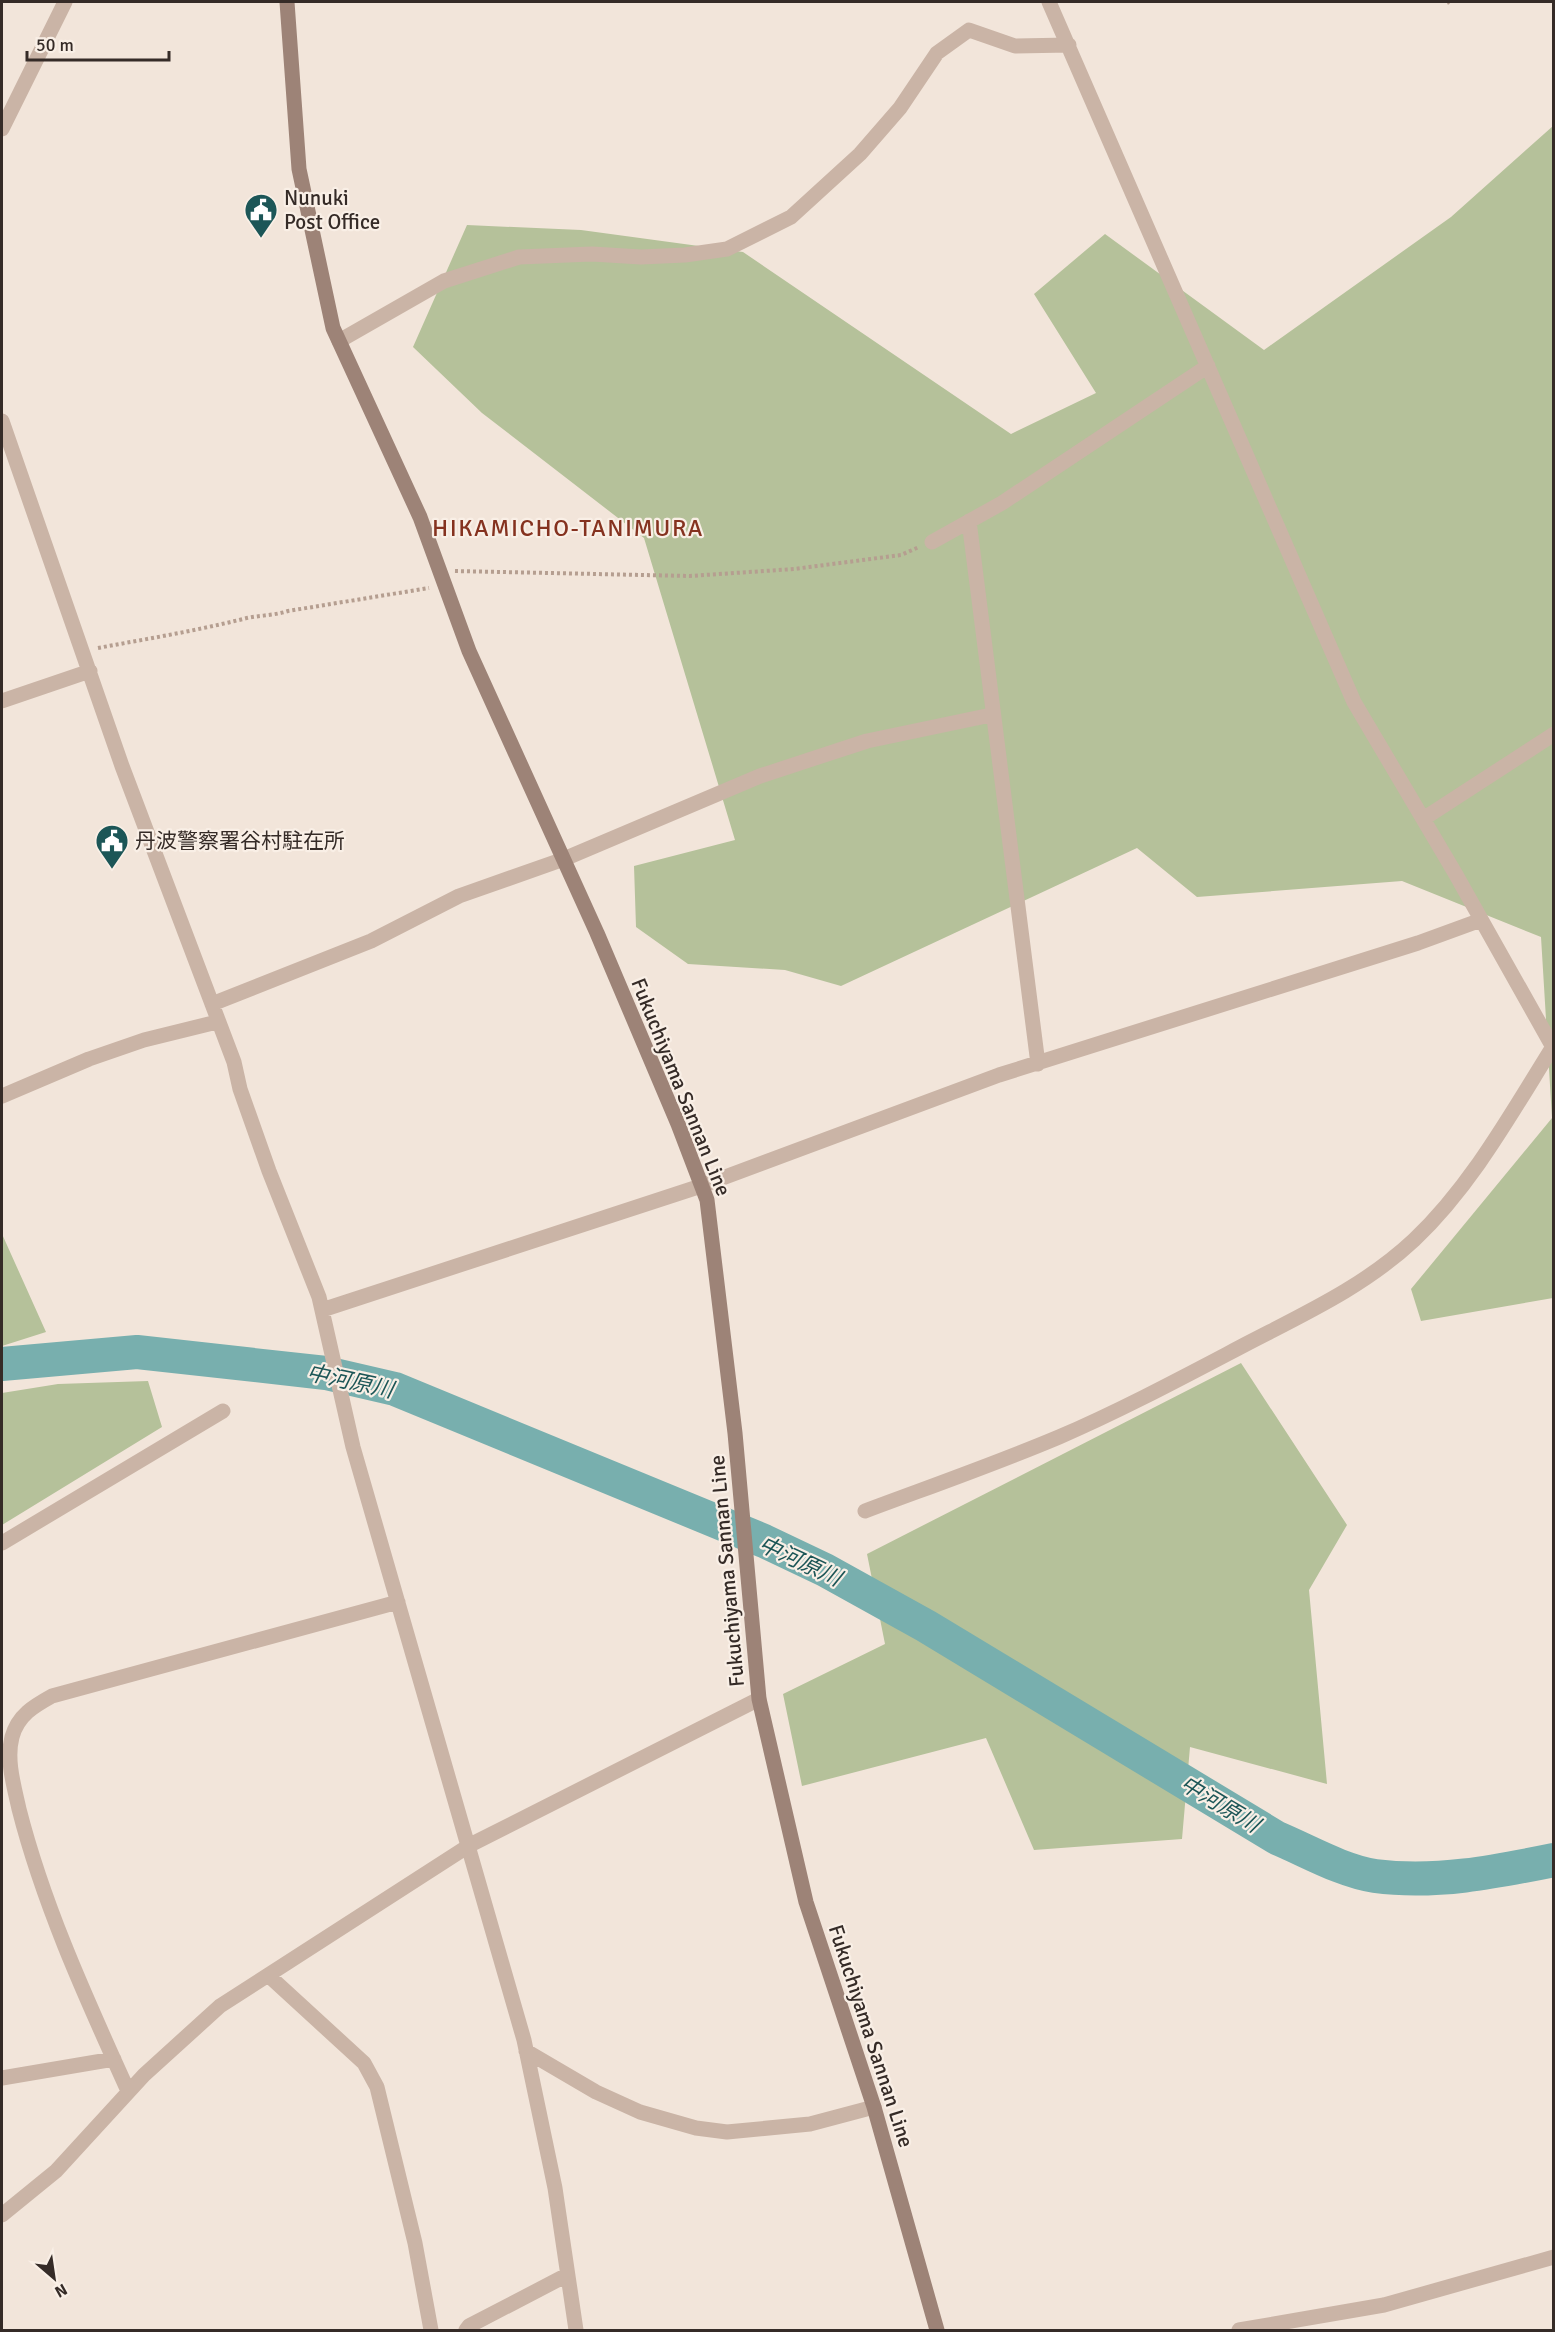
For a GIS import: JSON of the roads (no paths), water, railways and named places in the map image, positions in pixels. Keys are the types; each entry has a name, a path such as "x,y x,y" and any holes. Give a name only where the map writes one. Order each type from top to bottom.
{"main road":[{"name":"Fukuchiyama Sannan Line","path":"287,2 299,169 316,258 333,328 420,517 469,651 564,859 678,1124 707,1200 738,1467 759,1699 806,1902 874,2107 937,2331"}],"street":[{"path":"2,129 65,2"},
{"path":"865,1511 1057,1438 1113,1413 1336,1297 1375,1274 1415,1239 1449,1202 1492,1143 1553,1047 1354,702 1049,2"},
{"path":"339,341 444,281 519,258 592,254 641,257 685,255 727,249 791,217 860,154 900,108 937,53 969,30 1015,46 1069,45"},
{"path":"932,542 1012,496 1208,366"},
{"path":"2,421 122,766 212,1004 322,1310 347,1420 470,1845 526,2050 555,2188 576,2331"},
{"path":"969,521 991,715 1038,1064"},
{"path":"2,701 90,671"},
{"path":"212,1004 371,941 459,896 564,859 814,757 940,724 950,722 954,724 991,715"},
{"path":"1423,819 1554,734"},
{"path":"322,1310 701,1186 999,1075 1481,920"},
{"path":"2,1096 89,1059 144,1040 217,1022"},
{"path":"2,1543 223,1411"},
{"path":"128,2091 62,1938 28,1844 9,1755 12,1735 26,1711 52,1696 398,1602"},
{"path":"2,2215 56,2170 128,2091 220,2006 470,1845 759,1699"},
{"path":"268,1975 364,2063 377,2086 415,2243 431,2331"},
{"path":"526,2050 596,2092 640,2112 696,2128 727,2132 810,2124 874,2107"},
{"path":"2,2078 114,2059"},
{"path":"1239,2331 1384,2305 1554,2257"},
{"path":"466,2331 469,2326 567,2275"}],"waterway":[{"name":"中河原川","path":"2,1364 137,1352 326,1373 395,1389 764,1541 825,1570 926,1626 1277,1838 1338,1865 1375,1876 1420,1879 1465,1876 1554,1860"}],"place":[{"name":"Nunuki Post Office","path":"261,239"},
{"name":"丹波警察署谷村駐在所","path":"112,870"}],"district":[{"name":"HIKAMICHO-TANIMURA","path":"568,528"}]}
